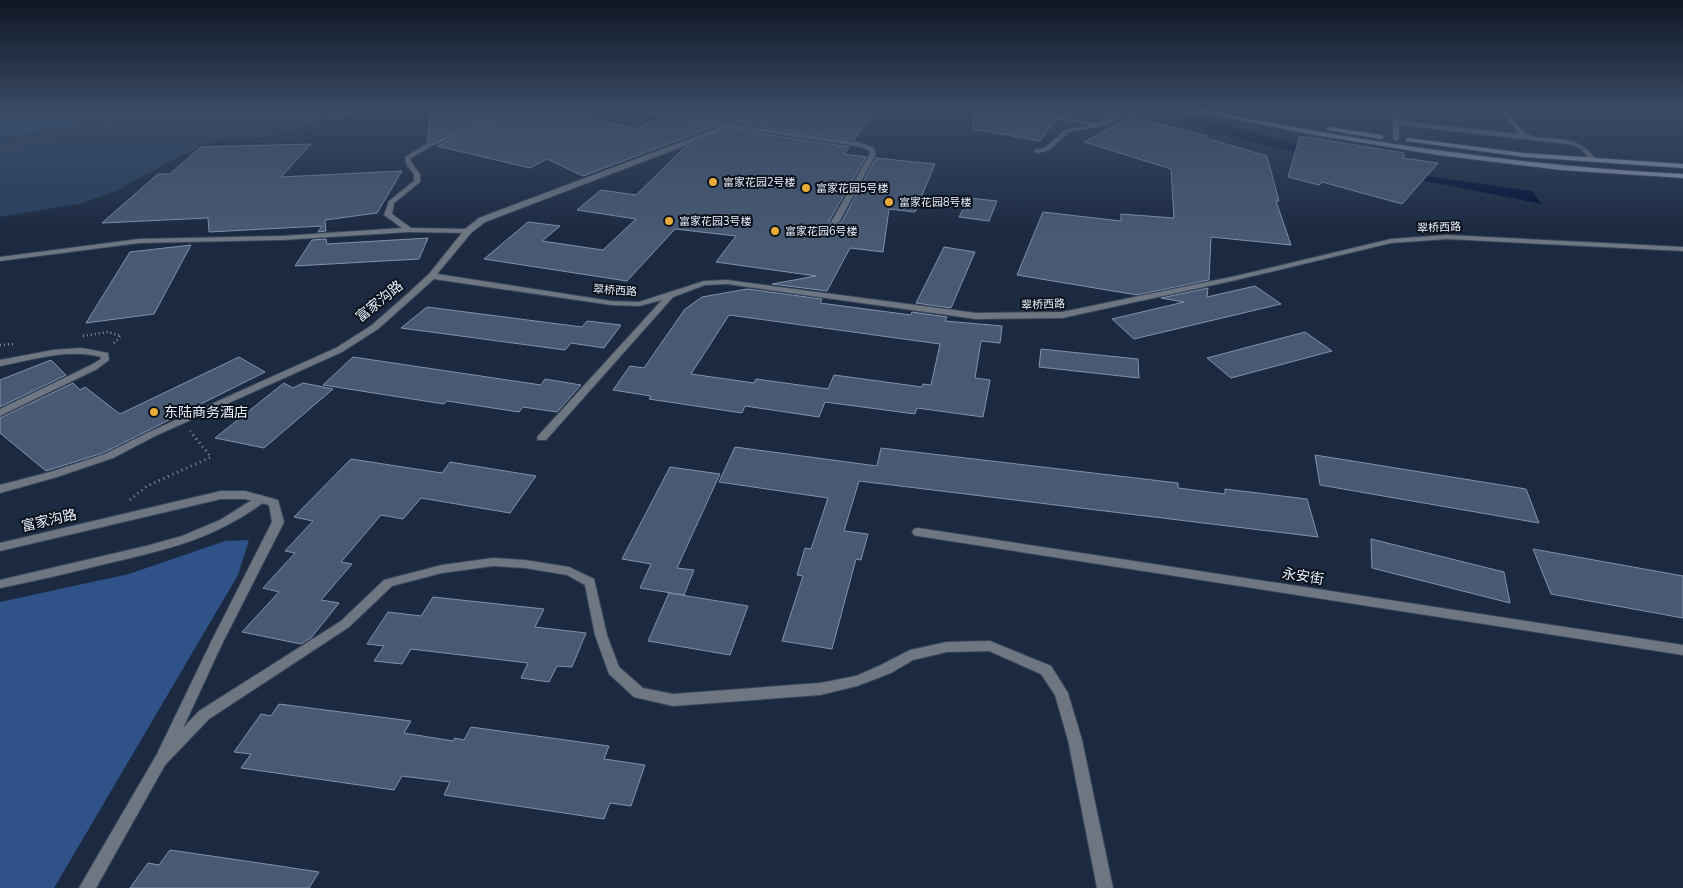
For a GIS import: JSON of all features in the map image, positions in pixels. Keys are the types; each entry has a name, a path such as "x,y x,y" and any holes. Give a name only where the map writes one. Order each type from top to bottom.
{"main road":[{"path":"1437,151 1580,169 1683,176"},
{"path":"1496,151 1683,166"}],"street":[{"path":"409,230 388,215 391,202 417,182 417,174 410,166 407,158 418,151"},
{"name":"富家沟路","path":"0,489 52,476 109,456 182,420 339,350 375,327 432,276 468,231 482,220 663,151"},
{"path":"835,222 873,154 872,151"},
{"path":"1586,151 1593,159"},
{"path":"0,260 22,255 139,242 282,238 409,230 468,231"},
{"name":"翠桥西路","path":"432,276 611,303 639,304 704,283 726,282 976,316 1062,315 1392,242 1447,237 1683,249"},
{"path":"542,438 671,295"},
{"path":"0,363 73,351 96,351 105,355 105,360 94,367 0,412"},
{"name":"富家沟路","path":"0,547 220,495 245,495 260,499"},
{"path":"0,584 177,542 219,527 243,513 260,499 274,503 278,522 216,644 160,761 87,888"},
{"name":"永安街","path":"918,532 1683,650"},
{"path":"160,761 204,715 344,624 388,584 442,569 493,562 525,564 569,571 590,582 600,635 614,670 639,693 673,700 820,689 857,681 886,669 910,655 947,647 990,646 1046,670 1061,693 1075,740 1105,888"}],"path":[{"path":"103,522 147,486 211,457 182,420"}],"shaded area":[{"path":"0,151 190,151 119,190 79,204 0,217"},
{"path":"1291,151 1326,151 1427,176 1532,191 1542,204 1345,165"},
{"path":"249,540 238,575 54,888 0,888 0,602 129,574 225,541"}],"building":[{"path":"196,151 304,151 281,177 402,171 377,213 325,220 326,231 318,232 322,226 209,232 208,218 102,223 158,174 170,174"},
{"path":"460,151 648,151 583,176 547,159 530,168"},
{"path":"680,151 846,151 844,154 866,157 829,221 834,226 841,223 876,158 935,164 915,212 889,209 883,252 850,248 827,291 772,284 816,276 716,262 736,236 675,229 627,281 484,259 528,222 560,226 542,241 603,250 636,219 577,210 601,190 636,195"},
{"path":"1114,151 1251,151 1267,156 1279,201 1276,201 1291,245 1211,237 1209,280 1137,295 1017,275 1043,212 1121,221 1121,214 1174,218 1171,169"},
{"path":"1295,151 1394,151 1404,153 1403,158 1438,163 1402,204 1322,182 1319,185 1288,177"},
{"path":"969,198 997,201 989,221 959,217"},
{"path":"428,238 419,259 295,266 312,240 326,239 327,244"},
{"path":"191,245 154,314 86,323 130,252"},
{"path":"944,247 975,252 951,308 916,303"},
{"path":"1255,286 1281,304 1134,339 1112,319 1184,302 1161,298 1208,288 1207,297"},
{"path":"747,289 822,299 820,303 911,315 912,312 947,317 945,321 1002,326 1000,343 981,341 975,378 990,380 983,417 917,408 915,414 825,402 819,417 745,406 742,413 649,399 651,396 613,390 630,366 644,368 685,309 702,297","holes":["729,315 940,344 931,385 923,384 922,387 834,375 828,389 756,379 754,383 691,374"]},
{"path":"427,307 582,327 587,321 621,325 604,348 571,343 565,350 401,328"},
{"path":"1305,332 1332,351 1231,378 1207,358"},
{"path":"1041,349 1138,359 1139,378 1039,367"},
{"path":"239,357 265,372 103,453 46,471 0,433 0,418 73,383 80,390 85,387 120,414"},
{"path":"353,357 541,385 545,379 581,385 557,412 523,407 519,412 447,401 444,404 323,385"},
{"path":"51,360 66,375 0,407 0,380"},
{"path":"284,383 293,388 303,383 333,389 264,448 215,438"},
{"path":"735,447 877,466 881,448 1178,483 1178,488 1225,494 1225,489 1307,499 1318,537 859,481 844,531 868,534 861,560 856,559 832,649 782,641 803,576 797,575 805,548 811,549 828,498 719,482"},
{"path":"1315,455 1526,489 1539,523 1320,485"},
{"path":"351,459 442,473 450,462 536,476 510,513 421,498 403,519 381,515 341,562 352,564 321,600 339,603 311,638 301,644 242,632 279,592 263,588 295,553 285,551 313,521 294,517"},
{"path":"670,467 720,474 677,568 694,570 684,595 640,588 651,564 622,559"},
{"path":"1371,539 1504,572 1510,603 1372,568"},
{"path":"1533,549 1683,576 1683,618 1551,594"},
{"path":"669,593 748,606 730,655 648,641"},
{"path":"433,597 544,609 535,627 586,633 572,667 557,666 549,682 521,678 528,663 411,649 402,664 374,661 384,646 367,644 388,612 421,616"},
{"path":"279,704 411,721 404,733 453,741 455,738 464,740 471,727 609,746 604,759 645,765 631,806 610,803 604,819 444,795 450,782 402,776 394,790 241,768 251,754 234,752 261,714 271,716"},
{"path":"170,850 319,872 309,888 130,888 148,863 159,865"}],"place":[{"name":"富家花园2号楼","path":"713,182"},
{"name":"富家花园5号楼","path":"806,188"},
{"name":"富家花园8号楼","path":"889,202"},
{"name":"富家花园3号楼","path":"669,221"},
{"name":"富家花园6号楼","path":"775,231"},
{"name":"东陆商务酒店","path":"154,412"}]}
